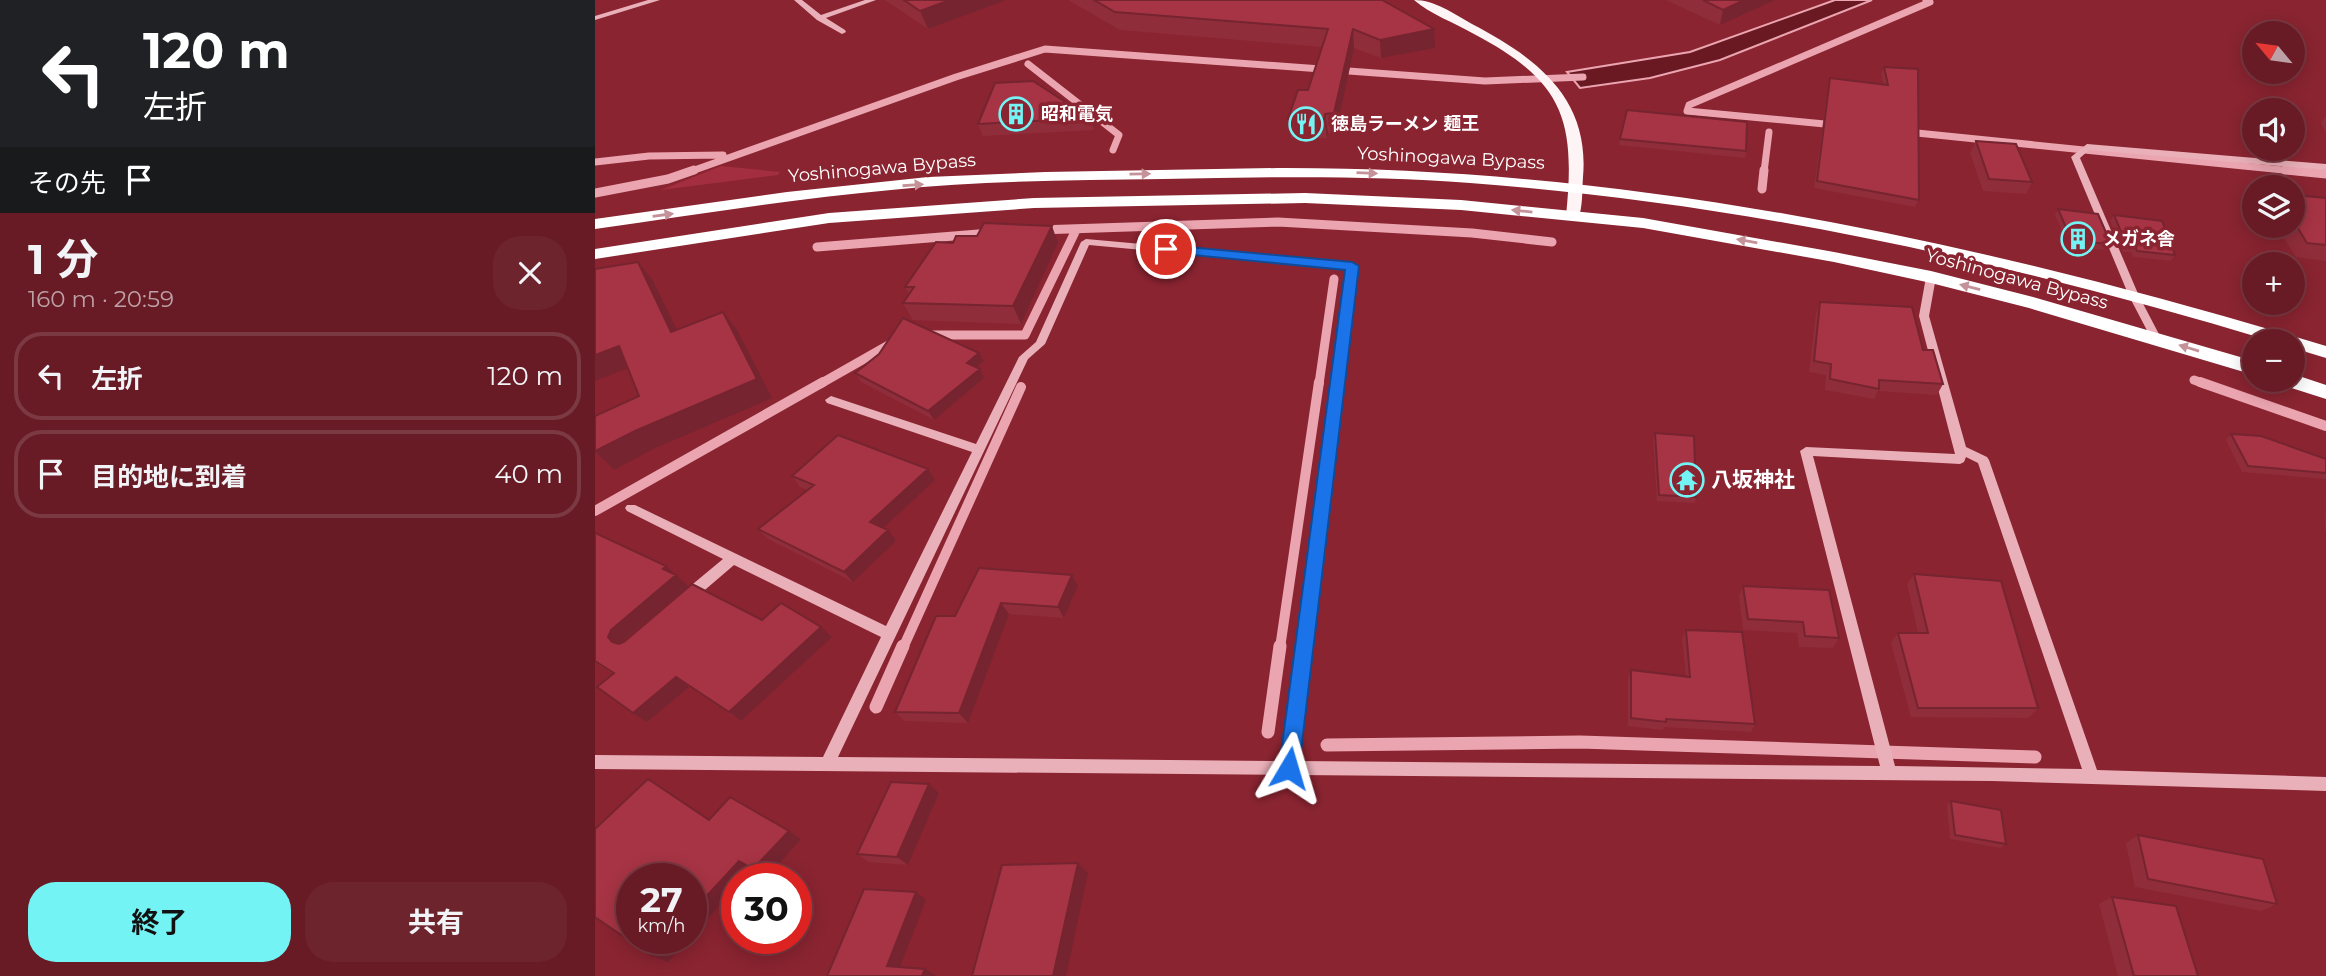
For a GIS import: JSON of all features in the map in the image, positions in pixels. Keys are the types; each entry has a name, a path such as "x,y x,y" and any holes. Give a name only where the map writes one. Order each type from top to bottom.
{"highway":[{"name":"Yoshinogawa Bypass","path":"595,224 854,188 1051,176 1318,171 1467,177 1699,202 1841,227 2034,269 2247,329"},
{"name":"Yoshinogawa Bypass","path":"595,254 829,218 1034,202 1305,198 1461,205 1643,223 1931,277 2157,338 2242,364"},
{"name":"Yoshinogawa Bypass","path":"2305,346 2326,352"},
{"path":"2305,385 2326,392"}],"main road":[{"path":"1419,0 1497,42 1539,71 1559,93 1568,109 1579,165 1573,216"}],"street":[{"path":"595,18 656,0"},
{"path":"798,0 820,19 842,32"},
{"path":"820,19 872,0"},
{"path":"2157,338 2134,296 2075,157 2087,147 2326,167"},
{"path":"827,764 978,449 1024,357 1040,344 1086,242 1352,266 1289,768"},
{"path":"1889,773 1806,451 1961,459 1961,450 1924,316 1931,277"},
{"path":"831,400 978,449"},
{"path":"1961,450 1983,460 2092,777"},
{"path":"631,508 889,634"},
{"path":"671,610 733,558"},
{"path":"595,762 1889,773 2326,784"}],"shaded area":[{"path":"1835,0 1872,0 1720,60 1650,78 1580,88 1567,72 1690,52"},
{"path":"721,166 780,172 778,175 661,190"}],"building":[{"path":"904,0 950,0 920,11"},
{"path":"1094,0 1382,0 1434,29 1380,40 1353,29 1334,113 1325,114 1324,119 1288,119 1298,90 1308,90 1328,29 1115,12"},
{"path":"1703,0 1744,0 1723,10"},
{"path":"1884,67 1918,69 1919,200 1817,181 1830,78 1888,85"},
{"path":"1033,81 1090,118 978,124 995,83"},
{"path":"1627,110 1747,122 1746,151 1620,139"},
{"path":"1976,141 2016,144 2032,182 1989,179"},
{"path":"2305,196 2326,198 2326,245 2307,243 2304,238"},
{"path":"2058,209 2098,214 2111,244 2072,241"},
{"path":"2114,215 2162,221 2175,255 2137,251 2135,246 2127,246"},
{"path":"984,223 1052,226 1013,306 903,303 914,287 905,287 936,242 953,243 956,236 977,236"},
{"path":"638,262 671,332 723,312 757,379 595,451 595,416 639,396 619,346 595,355 595,269"},
{"path":"1820,302 1912,307 1923,350 1933,350 1943,384 1879,380 1879,389 1830,379 1831,364 1814,361"},
{"path":"903,318 979,353 967,363 980,369 928,411 855,373 879,354"},
{"path":"1655,433 1694,436 1696,497 1659,495"},
{"path":"2231,434 2261,436 2326,459 2326,473 2248,466"},
{"path":"838,435 928,469 870,522 888,530 844,572 758,529 814,485 792,476"},
{"path":"595,533 666,566 663,569 676,575 611,630 608,637 612,642 624,642 692,584 762,620 781,603 821,627 729,712 676,677 633,713 597,687 614,673 595,661"},
{"path":"979,568 1072,575 1058,607 1001,603 959,713 895,712 936,616 955,616"},
{"path":"1914,574 2001,581 2038,708 1918,708 1898,633 1928,633"},
{"path":"1743,586 1829,590 1839,638 1805,636 1803,622 1748,619"},
{"path":"1686,630 1742,632 1755,724 1666,719 1666,722 1631,718 1631,670 1690,677"},
{"path":"648,779 709,820 730,797 789,831 759,863 721,863 721,880 707,896 707,863 616,863 616,931 595,917 595,829"},
{"path":"891,782 929,784 897,857 857,854"},
{"path":"1951,801 2001,810 2006,844 1955,835"},
{"path":"2138,835 2263,859 2277,904 2148,879"},
{"path":"1078,863 1053,976 972,976 1002,865"},
{"path":"864,889 916,892 887,966 925,969 922,976 827,976"},
{"path":"2112,897 2176,906 2198,976 2134,976"}],"waterway":[{"path":"1835,125 1687,111 1689,105 1930,2 1926,0"},
{"path":"689,172 956,77 1045,49 1485,81 1583,77"},
{"path":"1028,64 1119,135 1113,150"},
{"path":"1764,172 1769,132"},
{"path":"1907,132 2302,172"},
{"path":"595,162 649,156 723,155"},
{"path":"595,193 668,179 694,170"},
{"path":"1762,189 1764,170"},
{"path":"2285,170 2326,174"},
{"path":"1038,230 1278,222 1472,233 1552,242"},
{"path":"930,335 1025,335 1076,230"},
{"path":"817,247 991,233"},
{"path":"1319,384 1334,279"},
{"path":"820,384 894,342"},
{"path":"2194,380 2205,384"},
{"path":"595,511 823,382"},
{"path":"1280,648 1319,382"},
{"path":"2200,382 2326,426"},
{"path":"903,648 1021,387"},
{"path":"876,707 903,646"},
{"path":"1268,732 1280,646"},
{"path":"1327,745 1580,742 2035,757"}],"place":[{"name":"昭和電気","path":"1016,114"},
{"name":"徳島ラーメン 麺王","path":"1306,124"},
{"name":"メガネ舎","path":"2078,239"},
{"name":"八坂神社","path":"1687,480"}],"route":[{"path":"1166,249 1352,266 1289,768"}]}
